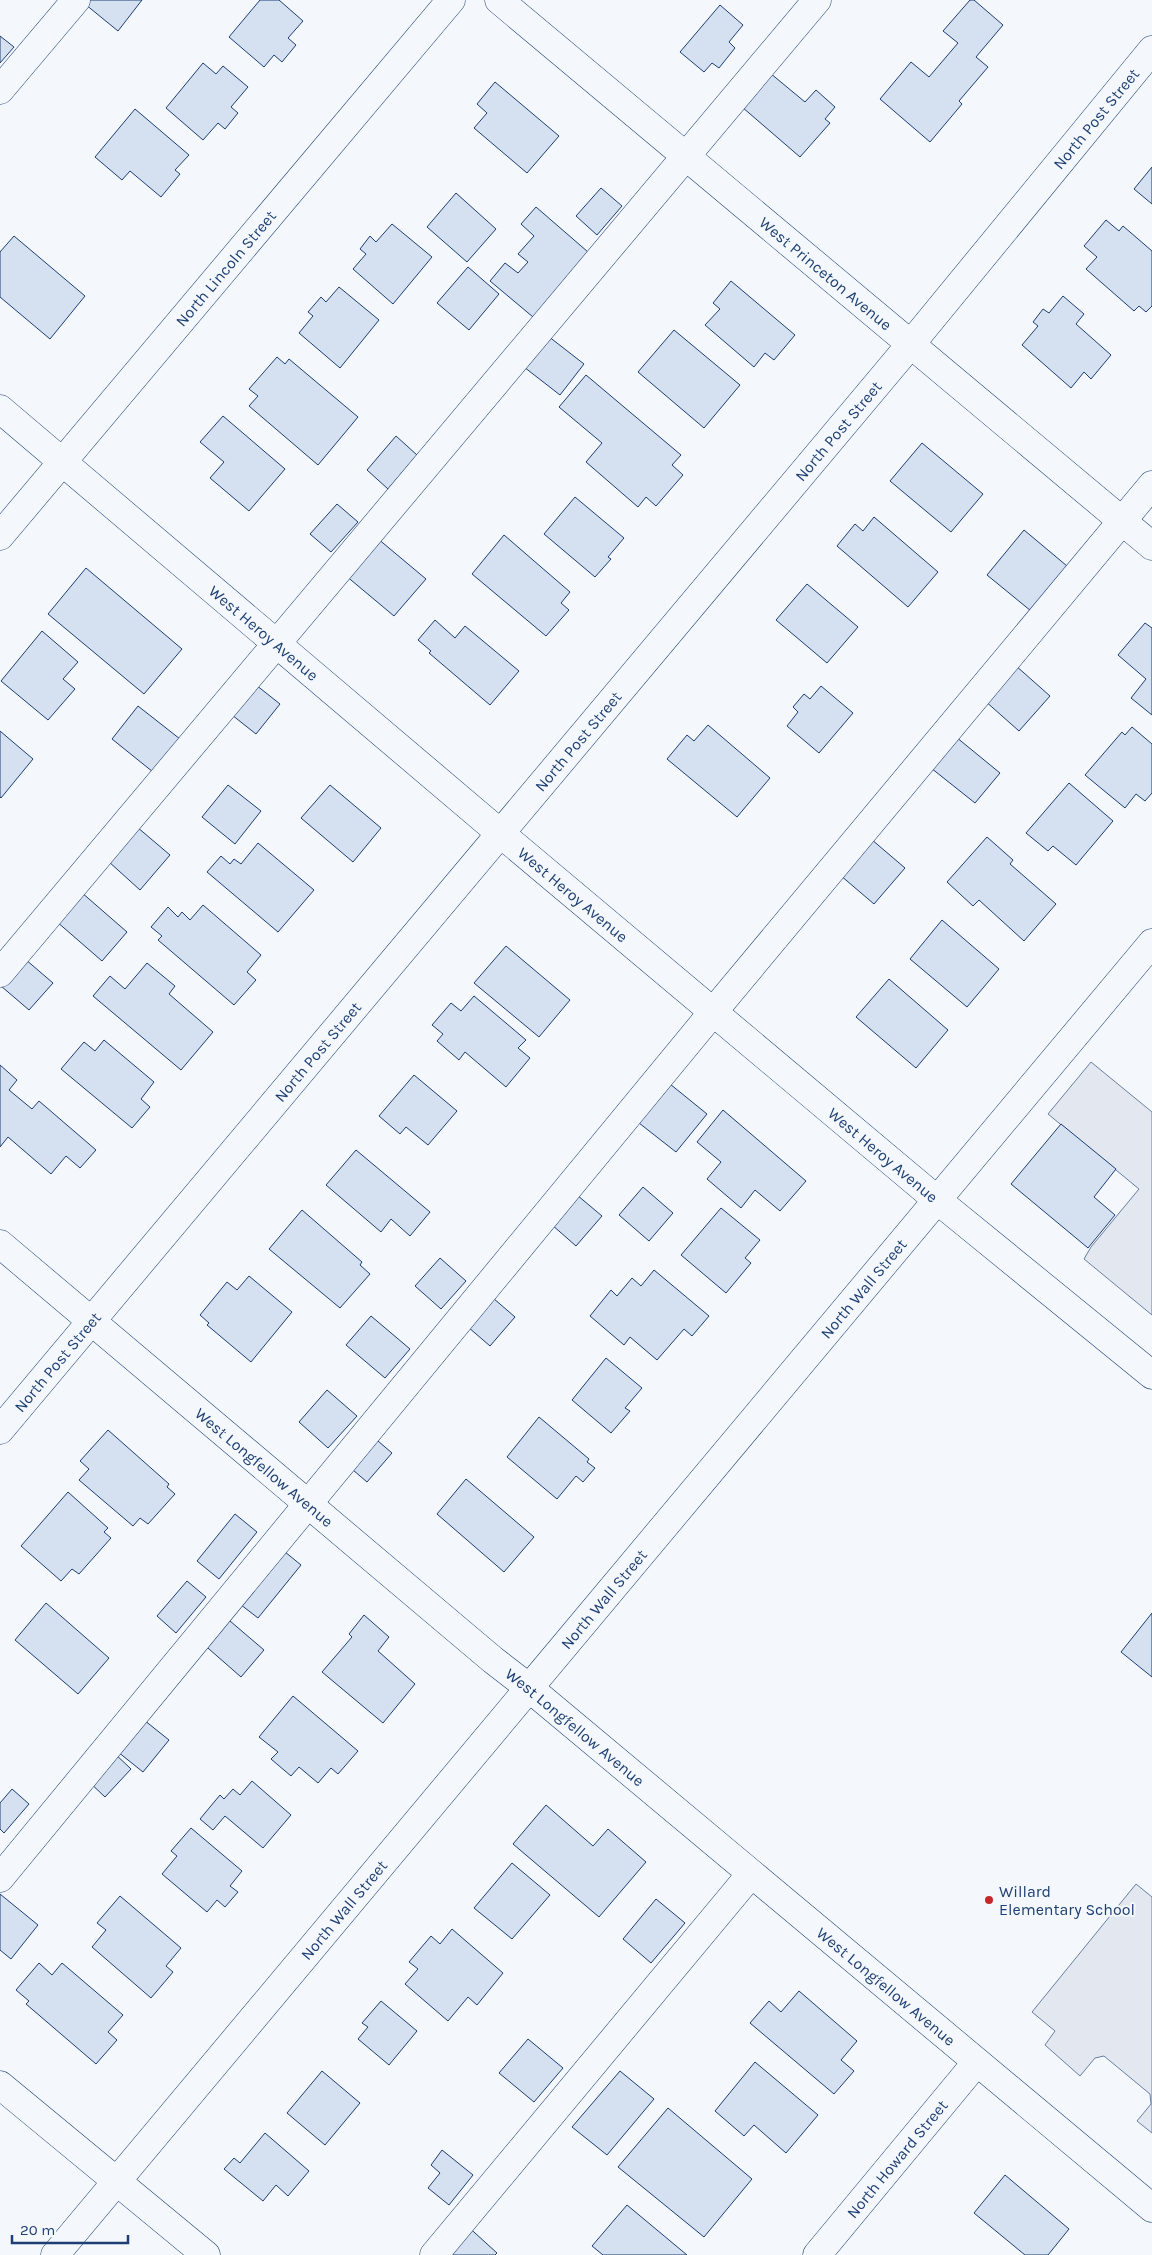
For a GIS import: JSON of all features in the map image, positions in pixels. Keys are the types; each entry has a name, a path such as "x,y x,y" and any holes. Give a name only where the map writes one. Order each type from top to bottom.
{"street":[{"path":"0,90 76,0"},
{"name":"North Lincoln Street","path":"0,536 451,0"},
{"name":"West Princeton Avenue","path":"499,0 1152,546"},
{"path":"0,972 275,643 687,158 818,0"},
{"name":"North Post Street","path":"0,1430 910,345 1152,50"},
{"name":"West Heroy Avenue","path":"0,409 936,1200 1152,1375"},
{"path":"0,1878 713,1012 1152,485"},
{"name":"North Wall Street","path":"55,2255 1152,943"},
{"name":"West Longfellow Avenue","path":"0,1244 310,1503 493,1660 528,1687 1152,2208"},
{"path":"434,2255 752,1874"},
{"name":"North Howard Street","path":"816,2255 976,2063"},
{"path":"0,2084 206,2255"}],"shaded area":[{"path":"1091,1062 1152,1112 1152,1315 1084,1259 1091,1247 1139,1189 1048,1114"},
{"path":"1136,1884 1152,1897 1152,2133 1137,2121 1151,2104 1150,2094 1104,2056 1095,2058 1080,2076 1045,2045 1055,2031 1032,2012"}],"building":[{"path":"80,0 142,0 118,31"},
{"path":"260,0 279,0 303,21 288,38 296,45 282,62 274,55 264,67 229,37"},
{"path":"970,0 974,0 1003,25 976,57 988,67 959,101 962,104 930,142 880,99 911,62 929,77 958,43 943,31"},
{"path":"720,5 743,25 729,42 735,48 719,68 712,63 704,72 680,52"},
{"path":"0,36 14,47 0,63"},
{"path":"203,63 216,74 223,66 248,87 231,107 238,113 225,129 218,123 203,140 166,108"},
{"path":"770,73 805,102 816,90 835,107 825,119 830,123 800,157 742,107"},
{"path":"495,82 559,136 527,173 474,128 487,113 477,104"},
{"path":"135,109 189,155 175,170 180,174 161,197 130,171 122,180 95,157"},
{"path":"1152,167 1152,204 1134,189"},
{"path":"601,188 622,206 597,235 576,216"},
{"path":"456,193 496,229 467,262 427,227"},
{"path":"536,207 588,252 533,317 490,281 505,263 518,273 528,262 518,254 534,236 521,224"},
{"path":"1106,220 1119,231 1123,226 1152,251 1152,306 1146,312 1139,306 1134,311 1086,269 1097,257 1084,246"},
{"path":"392,224 432,257 393,304 353,269 366,254 360,249 370,236 376,242"},
{"path":"14,236 85,296 50,339 0,297 0,252"},
{"path":"468,267 499,294 469,330 437,303"},
{"path":"731,281 795,335 774,360 765,353 754,367 705,325 720,309 713,303"},
{"path":"339,287 379,320 340,368 299,333 313,316 308,312 321,297 326,302"},
{"path":"1063,296 1084,314 1076,324 1111,355 1091,379 1084,372 1071,388 1022,345 1038,326 1033,322 1043,309 1049,313"},
{"path":"674,330 740,385 704,428 638,372"},
{"path":"548,336 584,364 560,395 524,367"},
{"path":"277,357 285,364 289,359 358,417 318,465 249,406 258,396 249,389"},
{"path":"586,375 681,455 672,465 683,475 656,506 646,497 638,507 586,462 602,443 559,407"},
{"path":"223,416 285,469 249,511 210,478 224,462 200,442"},
{"path":"396,436 417,455 388,489 367,470"},
{"path":"922,443 983,494 951,532 890,481"},
{"path":"575,497 624,538 608,557 611,559 595,577 544,534"},
{"path":"337,504 358,522 331,552 310,534"},
{"path":"874,517 938,572 908,607 837,546 855,524 863,531"},
{"path":"1024,530 1067,566 1031,611 987,575"},
{"path":"504,535 570,592 561,603 569,610 546,636 472,574"},
{"path":"377,538 426,579 394,616 345,575"},
{"path":"86,568 182,649 144,694 48,614"},
{"path":"807,584 858,627 827,663 776,620"},
{"path":"435,620 455,638 465,626 519,671 490,705 429,653 431,651 418,640"},
{"path":"1145,623 1152,628 1152,715 1131,698 1146,679 1118,655"},
{"path":"42,631 78,662 63,679 75,689 48,720 1,681"},
{"path":"1015,665 1050,696 1019,731 984,700"},
{"path":"256,685 280,704 256,734 232,715"},
{"path":"821,686 853,713 819,753 787,726 798,712 793,707 804,694 810,699"},
{"path":"138,706 180,739 153,772 112,739"},
{"path":"708,725 770,778 737,817 667,759 687,735 694,741"},
{"path":"1132,727 1152,744 1152,793 1145,801 1136,794 1125,808 1085,775 1122,732 1125,735"},
{"path":"0,731 33,759 1,798 0,797"},
{"path":"956,737 1000,773 975,803 931,768"},
{"path":"1069,783 1113,821 1076,865 1053,846 1048,851 1026,833"},
{"path":"228,785 261,811 235,844 202,817"},
{"path":"330,785 381,828 353,862 301,818"},
{"path":"137,827 170,855 140,890 108,861"},
{"path":"987,837 1013,860 1010,864 1056,904 1024,941 979,900 973,906 947,882"},
{"path":"871,839 905,868 874,904 840,875"},
{"path":"258,843 314,890 278,932 207,872 221,856 230,864 234,859 241,864"},
{"path":"81,892 127,932 102,961 56,921"},
{"path":"203,905 261,955 247,972 256,980 234,1005 158,940 162,936 151,927 168,907 178,917 182,912 190,920"},
{"path":"942,920 999,969 967,1007 910,959"},
{"path":"506,946 570,1000 539,1037 474,983"},
{"path":"25,959 53,983 29,1010 1,986"},
{"path":"147,963 175,986 169,994 213,1032 181,1070 93,996 110,976 125,989"},
{"path":"889,979 948,1030 916,1068 856,1017"},
{"path":"474,996 526,1040 518,1048 530,1058 506,1087 465,1052 459,1060 437,1041 443,1034 432,1025 451,1003 461,1011"},
{"path":"104,1040 154,1082 141,1099 150,1107 132,1128 61,1069 84,1042 95,1051"},
{"path":"0,1065 17,1080 9,1090 32,1109 39,1101 96,1150 80,1168 66,1156 51,1174 8,1137 0,1147"},
{"path":"414,1075 457,1111 428,1145 406,1127 400,1134 379,1116"},
{"path":"670,1084 707,1114 676,1152 639,1123"},
{"path":"723,1110 806,1181 780,1211 755,1190 741,1208 707,1179 721,1162 697,1142"},
{"path":"1061,1124 1116,1169 1094,1197 1115,1215 1088,1248 1011,1184"},
{"path":"356,1150 430,1212 410,1236 391,1219 381,1232 326,1185"},
{"path":"643,1187 673,1213 649,1241 619,1215"},
{"path":"577,1195 602,1216 576,1246 551,1224"},
{"path":"721,1208 760,1240 745,1258 751,1263 726,1293 681,1255"},
{"path":"302,1210 362,1262 360,1265 370,1274 340,1308 269,1249"},
{"path":"440,1258 466,1281 441,1309 415,1286"},
{"path":"654,1270 709,1316 692,1336 684,1329 657,1360 630,1337 624,1345 590,1316 611,1290 617,1296 632,1278 641,1286"},
{"path":"249,1276 292,1312 251,1362 207,1325 209,1323 200,1315 227,1282 237,1290"},
{"path":"493,1298 515,1317 490,1346 468,1327"},
{"path":"371,1316 410,1349 385,1378 346,1345"},
{"path":"606,1358 642,1388 625,1408 630,1411 611,1433 572,1400"},
{"path":"327,1390 357,1416 328,1448 299,1422"},
{"path":"539,1417 589,1459 587,1462 595,1468 583,1482 576,1476 557,1499 507,1457"},
{"path":"108,1430 169,1484 167,1487 175,1494 148,1524 140,1518 133,1526 79,1480 89,1469 80,1461"},
{"path":"371,1435 392,1453 367,1482 346,1464"},
{"path":"466,1479 534,1537 504,1572 437,1514"},
{"path":"68,1492 108,1528 104,1532 111,1538 79,1574 72,1569 61,1581 21,1546"},
{"path":"235,1514 257,1532 219,1579 197,1561"},
{"path":"279,1547 301,1565 258,1618 236,1601"},
{"path":"187,1581 206,1597 176,1633 157,1616"},
{"path":"46,1603 109,1658 78,1694 15,1640"},
{"path":"1152,1613 1152,1677 1121,1652"},
{"path":"223,1615 264,1650 241,1677 201,1642"},
{"path":"364,1615 389,1637 378,1651 415,1684 383,1723 322,1672 352,1637 349,1634"},
{"path":"293,1696 358,1751 338,1774 331,1768 318,1783 299,1767 291,1776 271,1759 278,1752 259,1737"},
{"path":"139,1716 169,1740 143,1772 113,1748"},
{"path":"112,1751 131,1769 105,1797 86,1779"},
{"path":"252,1781 291,1815 263,1848 225,1816 213,1830 200,1819 220,1795 224,1799 233,1789 240,1795"},
{"path":"12,1789 29,1804 4,1833 0,1829 0,1803"},
{"path":"546,1805 593,1846 608,1829 646,1862 599,1917 513,1844"},
{"path":"191,1828 242,1871 230,1886 238,1892 225,1907 217,1900 207,1912 162,1874 177,1856 171,1851"},
{"path":"512,1863 550,1895 512,1939 474,1908"},
{"path":"0,1894 38,1925 11,1959 0,1950"},
{"path":"120,1896 181,1948 166,1966 173,1972 151,1998 92,1947 106,1930 97,1923"},
{"path":"656,1899 685,1923 651,1963 623,1939"},
{"path":"452,1929 503,1973 477,2005 468,1997 448,2021 405,1984 418,1969 409,1962 431,1936 440,1944"},
{"path":"39,1963 52,1975 62,1963 123,2015 108,2032 117,2040 96,2064 26,2004 29,2001 16,1990"},
{"path":"799,1991 857,2041 841,2060 854,2071 834,2094 750,2023 769,2001 781,2012"},
{"path":"381,2001 417,2031 389,2065 358,2039 368,2027 362,2023"},
{"path":"528,2039 563,2068 534,2102 499,2073"},
{"path":"755,2062 818,2115 786,2153 754,2125 744,2136 715,2111"},
{"path":"322,2071 360,2103 325,2145 287,2113"},
{"path":"620,2071 654,2099 607,2155 572,2127"},
{"path":"668,2108 752,2179 704,2237 618,2167"},
{"path":"265,2133 309,2171 288,2196 276,2185 263,2201 224,2169 234,2158 240,2163"},
{"path":"442,2150 473,2175 449,2205 428,2188 440,2173 431,2165"},
{"path":"1005,2175 1069,2229 1048,2255 1025,2255 974,2213"},
{"path":"627,2205 687,2255 603,2255 592,2246"},
{"path":"464,2223 497,2253 495,2255 436,2255"}],"place":[{"name":"Willard Elementary School","path":"989,1900"}]}
